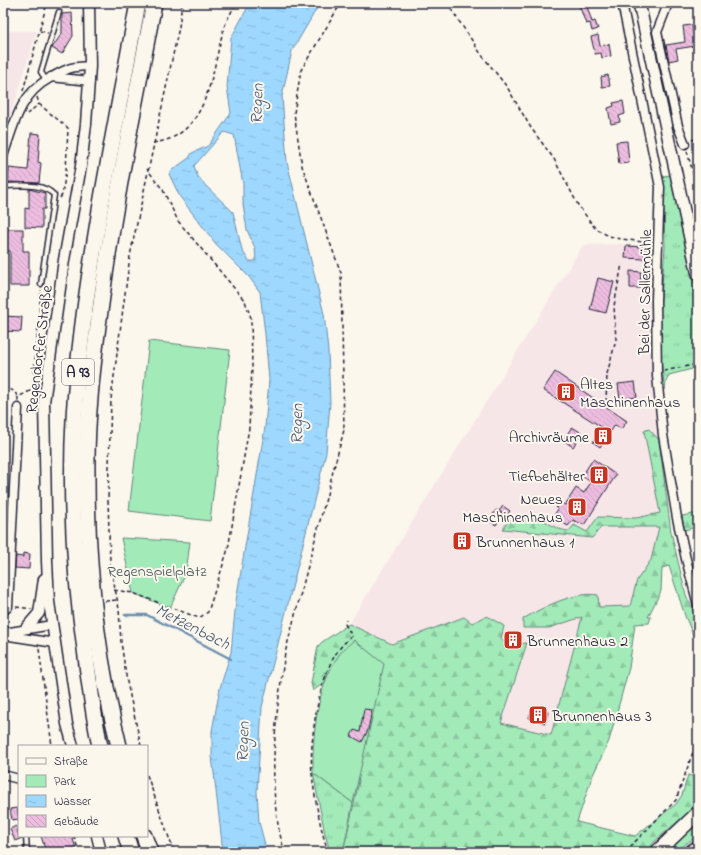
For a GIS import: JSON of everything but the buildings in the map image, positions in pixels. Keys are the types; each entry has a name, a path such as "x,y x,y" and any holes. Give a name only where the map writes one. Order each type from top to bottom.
{"highway":[{"name":"A 93","path":"100,745 88,678 74,551 72,475 74,416 80,350 93,253 138,3"},
{"name":"A 93","path":"119,745 104,676 89,549 86,476 89,415 95,348 108,251 154,3"},
{"path":"657,852 698,813"},
{"path":"126,837 131,852"},
{"path":"144,837 150,852"},
{"path":"691,852 698,847"}],"main road":[{"path":"639,3 698,274"}],"street":[{"name":"Regendorfer Straße","path":"73,745 67,724 52,625 47,561 44,402 64,260 81,166 90,80 89,3"},
{"name":"Bei der Sallermühle","path":"622,3 658,170 660,187 655,338 657,372 663,435 687,566 698,605"},
{"path":"665,3 666,9 657,32 678,126 685,144"},
{"path":"3,156 23,102 31,91 48,78 67,68 90,66"},
{"path":"48,78 90,80"},
{"path":"5,609 18,408"},
{"path":"26,628 39,613 47,561"},
{"path":"3,634 26,628 52,625"},
{"path":"3,634 55,643"},
{"path":"3,775 18,779"},
{"path":"97,837 101,852"}],"lane":[{"path":"48,78 41,72 59,12"},
{"path":"3,186 42,186 54,195 54,204 41,284"},
{"path":"26,837 27,852"}],"path":[{"path":"25,84 47,3"},
{"path":"141,745 127,682 121,642 118,600 114,590 110,562 108,500 111,399 130,256 147,169 179,27 182,3"},
{"path":"153,143 165,142 194,121 211,84 224,27 236,3"},
{"path":"285,852 278,832 274,799 274,769 285,653 344,430 341,273 302,166 294,113 301,70 341,3"},
{"path":"447,3 506,87 531,128 554,159 578,205 595,228 615,238 658,244"},
{"path":"40,104 68,128 66,171 62,195 54,204"},
{"path":"685,144 698,192"},
{"path":"114,590 133,594 199,618 208,612 228,549 249,428 252,367 251,318 245,301 178,221 163,190 147,169"},
{"path":"606,402 607,374 616,340 614,306 622,264"},
{"path":"18,396 30,391 33,385 41,284"},
{"path":"657,372 698,364"},
{"path":"3,387 14,390 18,396 18,408"},
{"path":"103,602 118,600"},
{"path":"5,609 34,609"},
{"path":"328,852 324,840 312,774 312,745 321,691 328,668 340,647 352,636 346,624 346,620"},
{"path":"39,646 52,745"},
{"path":"625,852 676,800 698,738"},
{"path":"148,778 174,852"},
{"path":"74,837 79,852"}],"shaded area":[{"path":"3,31 37,31 6,131 3,135"},
{"path":"620,244 653,247 652,369 659,440 650,429 644,432 660,513 636,518 618,519 587,532 560,530 534,516 503,528 592,538 601,527 659,527 651,560 637,580 630,606 599,607 549,628 582,617 551,735 501,723 527,644 508,645 501,639 504,625 472,623 464,617 392,644 349,624 583,245"}],"green space":[{"path":"670,175 698,304 698,370 696,368 669,375 665,390 660,353 660,310 665,248 663,176"},
{"path":"149,341 230,350 210,521 129,511"},
{"path":"649,429 659,440 671,532 686,595 698,622 698,647 685,616 669,566 662,568 661,591 648,617 651,617 649,623 635,624 629,668 609,741 592,777 577,822 635,836 676,804 682,795 688,775 698,778 698,804 654,842 646,852 343,852 359,781 327,674 325,682 313,691 311,683 318,646 349,624 392,644 464,617 472,623 487,616 504,626 501,639 508,645 527,643 501,723 551,735 582,617 549,628 523,628 523,619 549,605 579,595 598,595 599,607 630,606 637,580 651,560 659,527 601,527 592,538 503,529 508,522 521,515 535,516 559,529 569,531 574,525 587,532 598,517 636,518 660,513 644,431"},
{"path":"698,513 698,527 684,530 682,516"},
{"name":"Regenspielplatz","path":"121,538 190,542 186,573 170,608 133,593"},
{"path":"354,640 384,664 353,803 313,773 313,759 317,712 326,681 339,655"},
{"path":"313,773 353,803 343,852 330,852"},
{"path":"698,823 698,835 675,852 672,848"}],"water":[{"name":"Regen","path":"250,3 320,3 292,51 282,96 287,162 324,314 328,351 330,403 326,453 262,707 257,792 259,822 267,852 223,852 212,756 212,731 220,688 231,652 236,601 265,427 269,380 260,292 249,277 216,244 180,197 169,174 172,170 189,158 192,153 208,146 231,113 227,87 231,38","holes":["224,132 234,135 243,184 243,204 247,230 255,248 256,261 249,261 242,250 233,212 205,185 197,175 194,166"]}],"waterway":[{"name":"Metzenbach","path":"125,615 147,615 231,659"}],"place":[{"name":"Altes Maschinenhaus","path":"566,392"},
{"name":"Archivräume","path":"603,436"},
{"name":"Tiefbehälter","path":"599,475"},
{"name":"Neues Maschinenhaus","path":"577,507"},
{"name":"Brunnenhaus 1","path":"462,541"},
{"name":"Brunnenhaus 2","path":"513,640"},
{"name":"Brunnenhaus 3","path":"538,715"}]}
